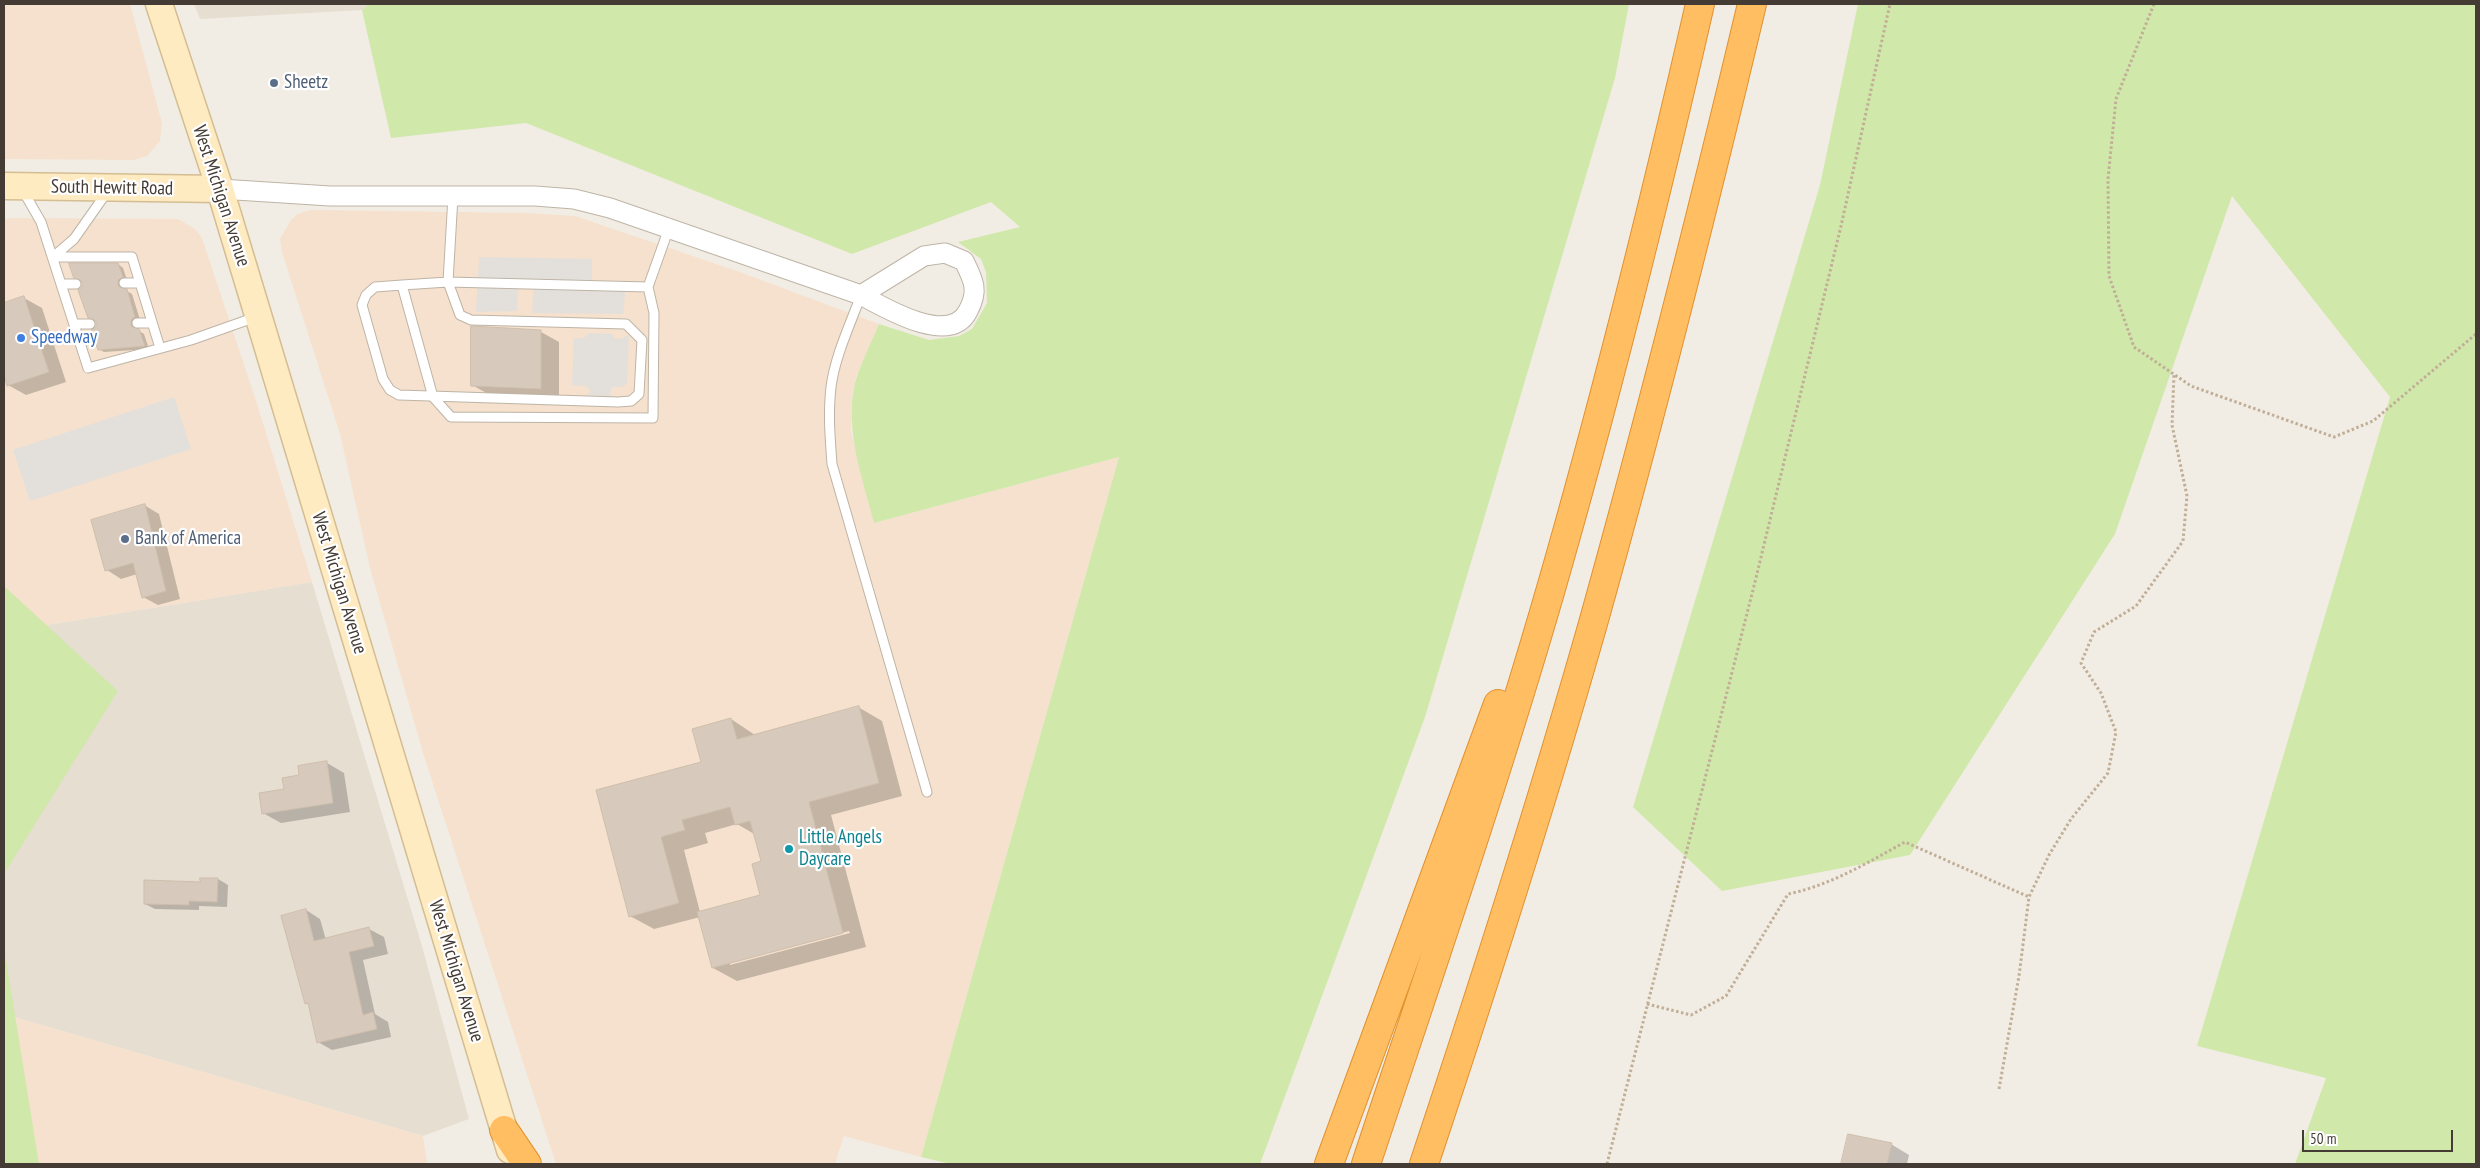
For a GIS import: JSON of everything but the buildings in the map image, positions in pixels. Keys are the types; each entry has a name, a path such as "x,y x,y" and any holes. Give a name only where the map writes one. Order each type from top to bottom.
{"highway":[{"path":"1366,1164 1487,798 1550,592 1662,171 1700,4"},
{"path":"1424,1164 1527,844 1594,621 1694,249 1752,4"},
{"path":"1329,1164 1463,797 1518,653 1550,592"},
{"path":"1430,1164 1440,1115"},
{"path":"504,1130 527,1164"}],"main road":[{"name":"West Michigan Avenue","path":"159,4 220,189 259,316 514,1164"},
{"name":"South Hewitt Road","path":"12,186 109,189 220,189"}],"street":[{"path":"220,189 330,196 535,196 574,199 610,208 861,295 896,314 922,324 946,327 964,318 975,298 973,279 964,261 945,253 924,256 861,295"}],"lane":[{"path":"12,186 41,222 88,368 191,340 259,316"},
{"path":"53,257 74,239 109,189"},
{"path":"453,196 448,282 460,314 471,320 626,324 642,340 639,394 631,401 618,402 399,395 390,390 383,380 362,305 366,295 375,287 448,282 648,286"},
{"path":"402,285 433,397 451,417 653,418 654,312 648,286 669,228"},
{"path":"53,257 132,256 160,348"},
{"path":"124,283 140,283"},
{"path":"62,284 76,284"},
{"path":"861,295 840,351 832,385 828,425 832,464 927,792"},
{"path":"137,323 152,323"},
{"path":"74,324 90,324"}],"path":[{"path":"1607,1164 1755,582 1841,226 1890,4"},
{"path":"2154,4 2116,99 2108,179 2109,276 2134,347 2191,386 2334,438 2373,421 2476,334"},
{"path":"1999,1088 2019,976 2029,897 2049,855 2071,819 2108,773 2116,732 2101,693 2081,663 2094,632 2136,606 2183,541 2187,496 2172,425 2174,375"},
{"path":"1647,1004 1691,1015 1726,996 1788,894 1812,889 1850,873 1905,842 2029,897"}],"shaded area":[{"path":"4,4 130,4 162,123 160,141 147,156 134,160 4,159"},
{"path":"194,4 369,4 362,10 200,19"},
{"path":"310,210 526,213 575,216 737,271 879,324 857,374 852,396 851,431 874,523 1119,457 921,1157 844,1136 835,1164 556,1164 423,753 370,568 340,434 282,252 280,239 291,220 298,214"},
{"path":"4,219 178,219 195,229 202,238 258,407 312,582 4,632"},
{"path":"479,257 592,259 592,285 626,286 623,314 532,313 534,285 518,284 517,311 476,312"},
{"path":"589,333 612,334 614,338 620,339 629,335 627,383 623,387 612,387 610,394 613,397 587,395 591,392 587,386 572,385 574,338 584,338"},
{"path":"174,397 191,449 30,501 13,450"},
{"path":"312,582 422,946 469,1119 423,1136 4,1014 4,632"},
{"path":"4,1014 423,1136 427,1164 4,1164"}],"green space":[{"path":"369,4 1629,4 1615,78 1425,717 1260,1164 951,1164 921,1157 1119,457 874,523 855,448 852,429 853,392 858,373 879,324 929,340 959,336 972,329 987,303 986,272 981,259 958,242 1020,227 991,202 852,254 526,123 391,138 362,10"},
{"path":"1858,4 2476,4 2476,1164 2295,1164 2326,1078 2197,1046 2390,397 2232,196 2115,534 1910,855 1722,891 1633,807 1820,185"},
{"path":"4,586 118,691 4,874"},
{"path":"4,947 39,1164 4,1164"}],"place":[{"name":"Sheetz","path":"274,83"},
{"name":"Speedway","path":"21,338"},
{"name":"Bank of America","path":"125,539"},
{"name":"Little Angels Daycare","path":"789,849"}]}
